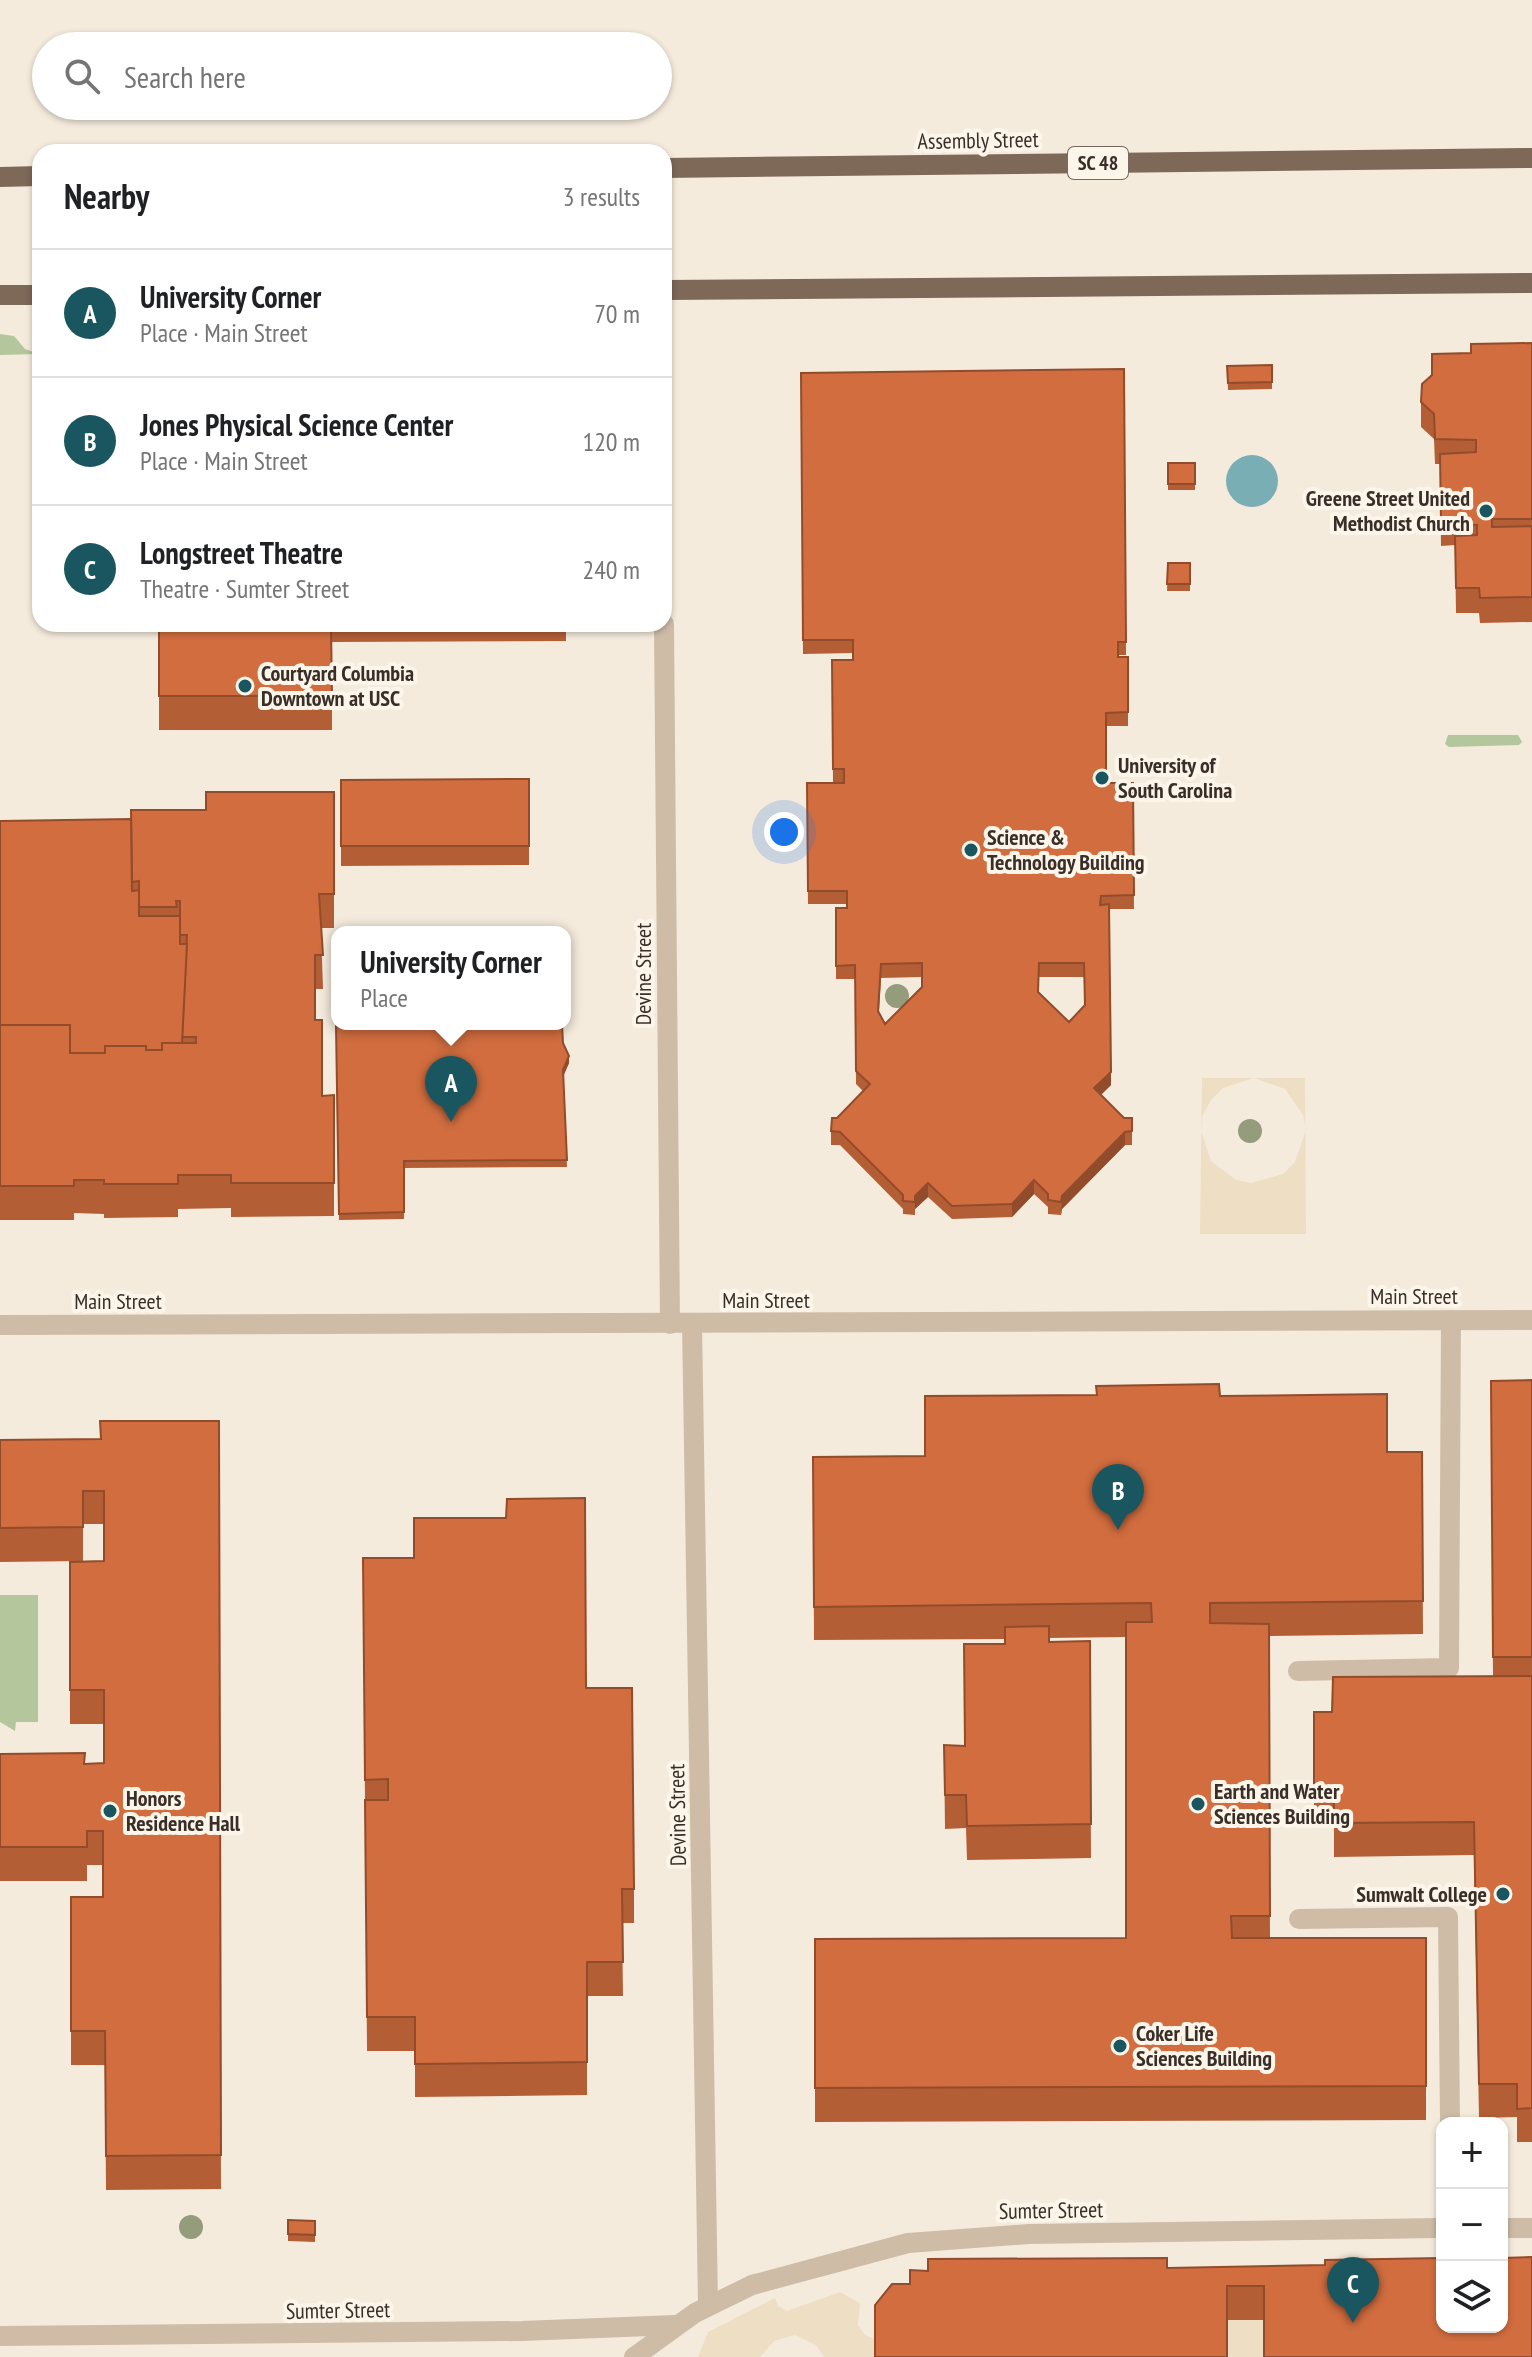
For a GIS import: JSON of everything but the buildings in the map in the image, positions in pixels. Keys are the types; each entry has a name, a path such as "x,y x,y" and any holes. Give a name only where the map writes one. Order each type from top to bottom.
{"main road":[{"name":"Assembly Street","path":"672,168 1532,158"},
{"path":"0,177 32,176"},
{"path":"672,290 1532,283"},
{"path":"0,295 32,295"}],"street":[{"name":"Devine Street","path":"664,632 670,1324"},
{"path":"1298,1671 1449,1668 1451,1320"},
{"name":"Main Street","path":"0,1325 1532,1320"},
{"name":"Devine Street","path":"692,1324 708,2305"},
{"path":"1299,1919 1448,1917 1450,2117"},
{"name":"Sumter Street","path":"634,2357 708,2305 752,2285 849,2258 923,2242 1029,2234 1436,2228"},
{"path":"1508,2228 1532,2228"},
{"name":"Sumter Street","path":"0,2336 506,2332 676,2325"}],"green space":[{"path":"0,334 14,336 25,349 32,352 32,354 0,355"},
{"path":"1448,735 1518,735 1522,742 1519,745 1449,747 1445,744"},
{"path":"0,1595 38,1595 38,1722 16,1722 15,1731 0,1722"}],"shaded area":[{"path":"1202,1078 1254,1078 1223,1088 1211,1100 1203,1115 1201,1128"},
{"path":"1254,1078 1305,1078 1305,1127 1303,1115 1285,1089"},
{"path":"1201,1132 1211,1161 1236,1180 1251,1183 1283,1174 1295,1162 1305,1132 1306,1234 1200,1234"},
{"path":"840,2292 860,2303 858,2325 865,2335 875,2339 875,2357 824,2357 816,2345 795,2335 774,2341 760,2357 698,2357 708,2332 775,2298 778,2306 787,2311"},
{"path":"1227,2320 1264,2320 1264,2357 1227,2357"}],"water":[{"path":"1252,455 1270,463 1278,481 1270,499 1252,507 1234,499 1226,481 1234,463"}],"place":[{"name":"Greene Street United Methodist Church","path":"1486,511"},
{"name":"Courtyard Columbia Downtown at USC","path":"245,686"},
{"name":"University of South Carolina","path":"1102,778"},
{"name":"Science & Technology Building","path":"971,850"},
{"name":"University Corner","path":"451,1122"},
{"name":"Jones Physical Science Center","path":"1118,1530"},
{"name":"Earth and Water Sciences Building","path":"1198,1804"},
{"name":"Honors Residence Hall","path":"110,1811"},
{"name":"Sumwalt College","path":"1503,1894"},
{"name":"Coker Life Sciences Building","path":"1120,2046"},
{"name":"Longstreet Theatre","path":"1353,2323"}]}
